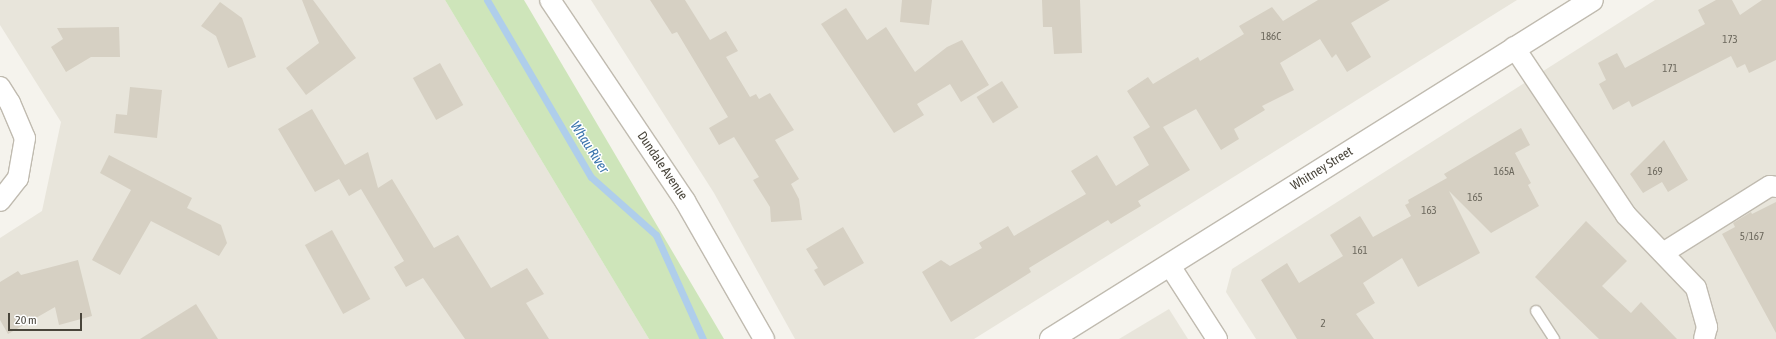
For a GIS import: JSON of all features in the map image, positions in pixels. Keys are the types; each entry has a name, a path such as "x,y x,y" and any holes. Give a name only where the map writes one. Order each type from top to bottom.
{"street":[{"name":"Dundale Avenue","path":"550,0 685,201 764,339"},
{"name":"Whitney Street","path":"1052,339 1170,266 1514,47 1592,0"},
{"path":"1514,47 1626,214 1696,288 1707,327 1704,339"},
{"path":"0,87 10,103 25,138 18,178 0,200"},
{"path":"1663,253 1770,186 1776,186"},
{"path":"1170,266 1217,339"}],"lane":[{"path":"1536,311 1554,339"}],"shaded area":[{"path":"0,0 445,0 649,339 0,339 0,238 42,211 61,122 0,25"},
{"path":"591,0 1517,0 974,339 795,339 714,193"},
{"path":"1655,0 1776,0 1776,339 1256,339 1226,292 1232,269"},
{"path":"1169,309 1188,339 1119,339"}],"green space":[{"path":"445,0 524,0 724,339 649,339"}],"building":[{"path":"302,0 313,0 356,58 306,95 286,68 319,43"},
{"path":"650,0 685,0 710,40 726,31 738,51 726,57 750,97 756,94 759,99 770,93 794,130 775,140 799,179 791,184 799,199 802,220 771,222 770,207 753,180 759,177 734,137 719,145 709,128 728,117 677,32 672,34"},
{"path":"902,0 932,0 929,25 900,22"},
{"path":"1042,0 1080,0 1082,53 1054,54 1052,27 1043,27"},
{"path":"1318,0 1390,0 1351,23 1371,57 1347,72 1336,54 1332,58 1320,39 1280,63 1294,90 1262,106 1265,110 1234,129 1239,139 1221,150 1196,109 1163,127 1190,170 1138,201 1141,206 1111,224 1108,220 1029,268 1031,272 951,322 922,272 941,260 950,266 982,248 979,243 1008,226 1014,236 1086,194 1071,171 1097,155 1116,186 1149,165 1133,137 1150,127 1127,91 1148,77 1153,84 1198,57 1200,61 1244,34 1239,26 1272,7 1283,21"},
{"path":"1716,0 1732,0 1740,15 1762,0 1776,0 1776,60 1749,73 1745,64 1737,68 1731,56 1632,107 1629,101 1613,110 1599,84 1606,80 1598,63 1617,53 1625,68 1705,24 1698,10"},
{"path":"220,2 242,18 256,57 228,68 216,36 201,26"},
{"path":"846,8 867,40 886,27 915,72 947,47 962,40 989,85 961,102 950,84 917,104 924,115 894,133 821,24"},
{"path":"119,27 120,57 91,57 66,72 51,47 63,39 57,28"},
{"path":"440,63 463,105 436,120 413,78"},
{"path":"1002,81 1018,107 993,123 977,97"},
{"path":"130,87 162,90 157,138 114,133 116,114 127,115"},
{"path":"312,109 345,165 368,152 378,188 392,179 434,248 458,235 491,288 527,268 544,294 526,303 549,339 465,339 423,278 406,287 394,267 404,261 361,189 349,196 339,179 315,192 278,129"},
{"path":"1521,128 1530,145 1515,153 1531,183 1528,185 1539,206 1491,233 1449,191 1480,253 1418,287 1402,258 1363,283 1375,303 1356,314 1374,339 1297,339 1261,280 1287,263 1299,283 1343,256 1330,235 1360,216 1373,237 1411,216 1405,205 1409,203 1408,200 1447,178 1444,174"},
{"path":"1664,140 1688,180 1668,192 1662,182 1643,193 1630,174"},
{"path":"109,155 192,198 187,208 221,225 227,243 219,256 151,221 120,275 92,260 131,190 100,173"},
{"path":"1776,202 1776,333 1722,234 1735,227 1733,223 1751,212 1752,214"},
{"path":"1586,221 1627,261 1602,286 1631,313 1641,302 1677,339 1599,339 1535,277"},
{"path":"843,227 864,263 824,286 814,270 818,268 806,249"},
{"path":"332,230 370,299 343,314 305,245"},
{"path":"78,260 92,316 59,325 55,307 8,334 0,320 0,282 18,271 21,275"},
{"path":"196,304 218,339 140,339"}],"waterway":[{"name":"Whau River","path":"487,0 591,177 656,235 703,339"}]}
